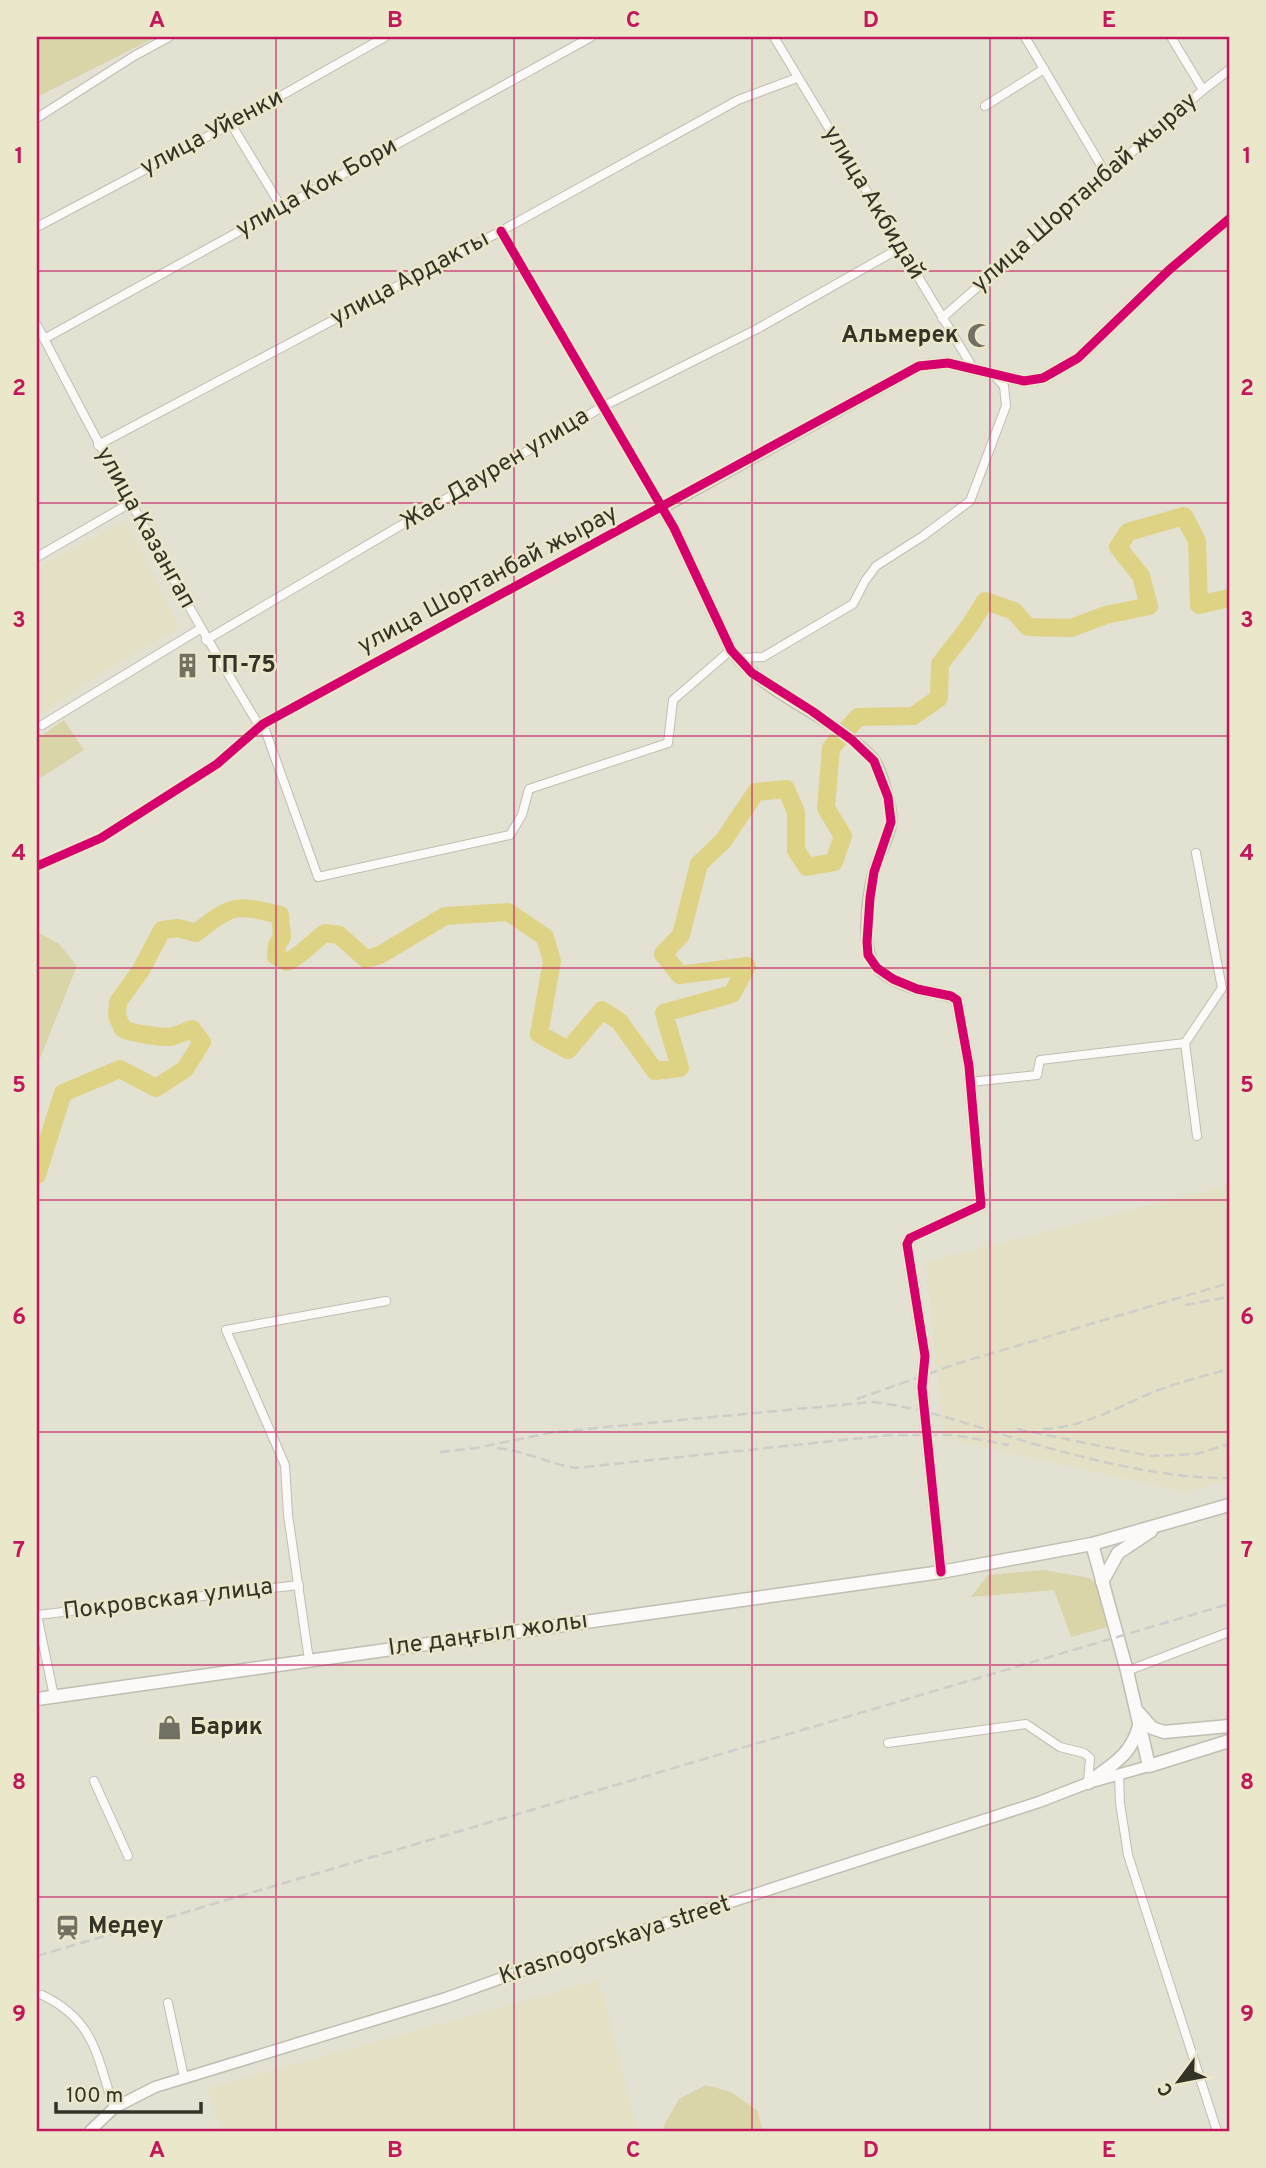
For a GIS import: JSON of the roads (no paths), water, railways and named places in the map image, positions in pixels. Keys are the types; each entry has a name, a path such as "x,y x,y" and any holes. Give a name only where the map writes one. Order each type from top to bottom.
{"main road":[{"path":"1102,1582 1118,1553 1133,1542 1165,1523 1229,1505"},
{"name":"Іле даңғыл жолы","path":"37,1699 940,1572 1092,1544 1165,1523"},
{"path":"1092,1544 1139,1717 1149,1766 1229,1741"},
{"path":"1139,1717 1152,1728 1164,1732 1229,1726"},
{"path":"1088,1783 1126,1753 1135,1742 1139,1717"}],"street":[{"path":"37,118 134,56 169,37"},
{"name":"улица Уйенки","path":"37,227 231,124 385,37"},
{"name":"улица Кок Бори","path":"44,339 591,37"},
{"name":"улица Акбидай","path":"774,37 973,368"},
{"path":"1025,37 1107,174"},
{"path":"1171,37 1203,90"},
{"path":"985,106 1044,69"},
{"name":"улица Шортанбай жырау","path":"942,318 1229,69"},
{"name":"улица Ардакты","path":"98,445 502,231 738,100 797,78"},
{"path":"231,124 282,208"},
{"name":"улица Шортанбай жырау","path":"37,866 101,838 217,764 261,725 919,366 948,363 1024,381 1043,378 1078,358 1169,270 1229,219"},
{"path":"502,231 680,539 735,654 752,673 839,730 874,761 888,797 891,822 874,872 868,954 877,968 893,979 957,1000 970,1082 981,1205 910,1238 906,1244 925,1356 922,1387 940,1572"},
{"name":"Жас Даурен улица","path":"206,640 602,407 757,329 900,248"},
{"name":"улица Казангап","path":"37,325 98,445 132,502 206,640 261,725 318,877 510,835 522,816 528,789 668,743 673,701 735,654"},
{"path":"735,654 763,657 853,604 865,580 876,566 923,537 970,501 1006,405 1004,386 990,372"},
{"path":"37,557 132,502"},
{"path":"42,725 200,629"},
{"path":"1196,853 1222,988 1185,1044 1197,1136"},
{"path":"970,1082 1037,1075 1040,1060 1185,1044"},
{"path":"309,1660 288,1515 285,1465 226,1330 386,1301"},
{"name":"Покровская улица","path":"54,1696 37,1615 299,1585"},
{"path":"1127,1671 1229,1632"},
{"path":"888,1743 1026,1724 1060,1747 1084,1753 1090,1759 1088,1783"},
{"name":"Krasnogorskaya street","path":"90,2131 114,2108 138,2094 184,2077 446,1998 552,1960 1039,1802 1088,1783 1149,1766"},
{"path":"1119,1774 1120,1803 1128,1856 1217,2131"},
{"path":"94,1781 128,1856"},
{"path":"42,1994 61,2004 88,2032 114,2108"},
{"path":"168,2003 184,2077"}],"waterway":[{"path":"37,1175 63,1093 120,1069 156,1088 185,1069 202,1042 192,1029 169,1037 123,1029 117,1016 118,1002 141,970 162,930 178,928 196,933 218,916 235,909 253,909 280,915 282,937 277,945 276,956 287,962 325,933 339,935 366,959 380,955 445,916 508,912 545,937 552,961 539,1034 568,1050 602,1010 619,1021 655,1071 680,1068 664,1013 732,994 747,966 680,975 663,954 681,935 699,864 723,841 756,792 786,789 796,812 796,850 807,867 834,862 843,836 826,808 831,748 858,717 913,716 939,698 940,664 985,601 1014,611 1028,627 1071,628 1106,615 1149,606 1141,576 1118,547 1128,532 1184,516 1197,541 1199,605 1229,598"}],"railway":[{"path":"857,1399 959,1363 1229,1283"},
{"path":"1185,1305 1229,1297"},
{"path":"1043,1429 1085,1421 1160,1389 1229,1369"},
{"path":"440,1452 476,1448 549,1433 872,1402 924,1411 1033,1444 1117,1465 1175,1475 1229,1478"},
{"path":"1017,1429 1150,1456 1196,1454 1229,1444"},
{"path":"497,1448 575,1468 891,1435 954,1435 1009,1445"},
{"path":"37,1956 1229,1604"}],"place":[{"name":"Альмерек","path":"979,336"},
{"name":"ТП-75","path":"187,666"},
{"name":"Барик","path":"170,1728"},
{"name":"Медеу","path":"68,1927"}]}
